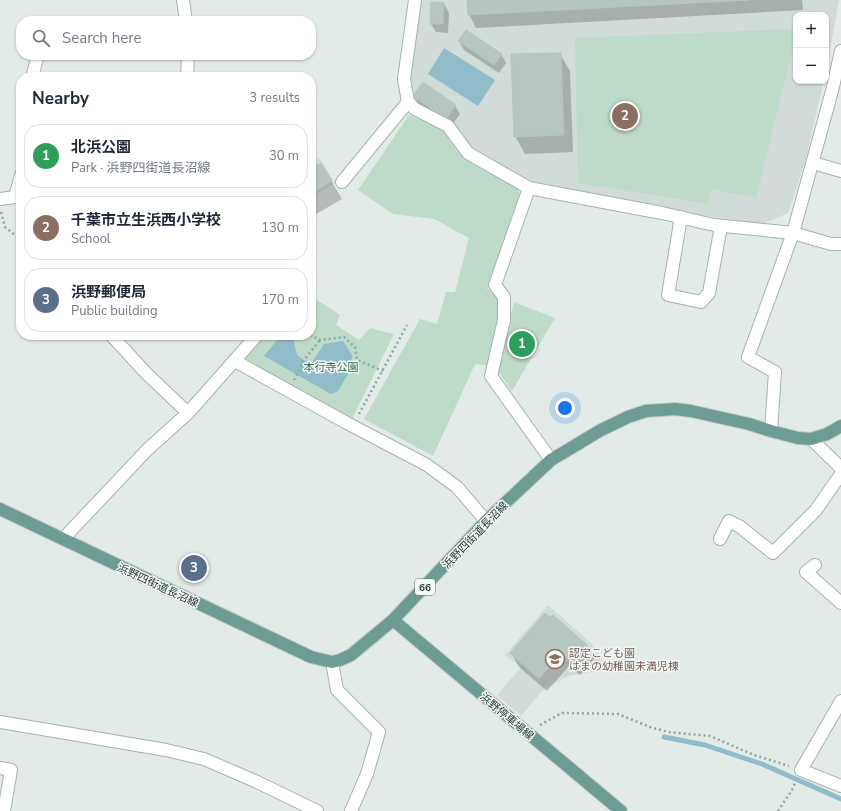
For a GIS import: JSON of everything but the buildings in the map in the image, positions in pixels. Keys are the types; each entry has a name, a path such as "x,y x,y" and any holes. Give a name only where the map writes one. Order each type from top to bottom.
{"main road":[{"name":"浜野四街道長沼線","path":"0,509 311,657 332,662 352,655 393,620 486,521 551,460 601,430 628,417 646,411 663,409 691,411 749,424 798,438 811,439 827,434 841,426"},
{"name":"浜野停車場線","path":"393,620 621,811"}],"street":[{"path":"183,0 185,16"},
{"path":"415,0 404,78 408,102 415,109 448,126 468,153 529,188 721,226 793,233 831,244 841,244"},
{"path":"771,431 774,372 748,357 793,233 813,163 837,91 841,51"},
{"path":"33,72 37,60"},
{"path":"187,72 188,60"},
{"path":"342,182 408,102"},
{"path":"813,163 841,171"},
{"path":"529,188 495,285 504,297 504,320 491,376 551,460"},
{"path":"0,199 15,197 16,193"},
{"path":"681,217 668,295 701,302 709,293 721,226"},
{"path":"116,340 188,413"},
{"path":"63,539 147,450 188,413 253,340"},
{"path":"235,361 427,465 457,487 486,521"},
{"path":"811,439 841,468"},
{"path":"720,539 729,521 739,526 773,553 816,510 841,474"},
{"path":"815,564 806,572 841,603"},
{"path":"332,662 337,690 379,732 367,774 351,811"},
{"path":"841,701 801,770 841,786"},
{"path":"0,722 166,750 204,759 255,781 317,811"},
{"path":"0,768 11,770 4,811"}],"path":[{"path":"0,208 5,227 16,236"},
{"path":"353,426 408,325"},
{"path":"316,338 320,340 344,337 355,347 357,360 383,371"},
{"path":"296,375 304,360 320,340"},
{"path":"528,732 562,713 618,714 650,728 668,732 710,736 754,755 801,770 792,790 778,811"}],"shaded area":[{"path":"420,0 839,0 829,55 829,12 793,12 793,84 823,84 805,162 788,213 758,226 530,181 472,149 416,108 410,88"},
{"path":"320,158 335,183 316,194 316,160"},
{"name":"認定こども園 はまの幼稚園未満児棟","path":"548,605 592,644 602,663 596,671 568,676 544,689 521,716 497,695 521,667 505,655"}],"green space":[{"path":"793,29 793,48 756,198 711,189 708,204 578,183 575,38"},
{"path":"409,115 442,129 457,151 468,161 517,186 520,195 487,289 499,296 501,318 487,365 475,364 433,456 364,419 420,319 437,324 446,292 455,292 469,238 434,219 393,214 358,190"},
{"name":"本行寺公園","path":"316,299 340,315 336,325 359,340 370,328 394,334 351,421 242,360 259,340 316,340"},
{"path":"514,302 555,318 512,391 497,370"}],"water":[{"path":"444,48 495,80 478,106 428,74"},
{"path":"277,340 294,340 298,356 311,364 324,344 343,341 352,355 351,369 338,391 331,394 264,356"}],"waterway":[{"path":"664,737 705,745 762,764 841,799"}],"place":[{"name":"千葉市立生浜西小学校","path":"625,116"},
{"name":"北浜公園","path":"522,344"},
{"name":"浜野郵便局","path":"194,568"},
{"name":"認定こども園 はまの幼稚園未満児棟","path":"555,659"}]}
